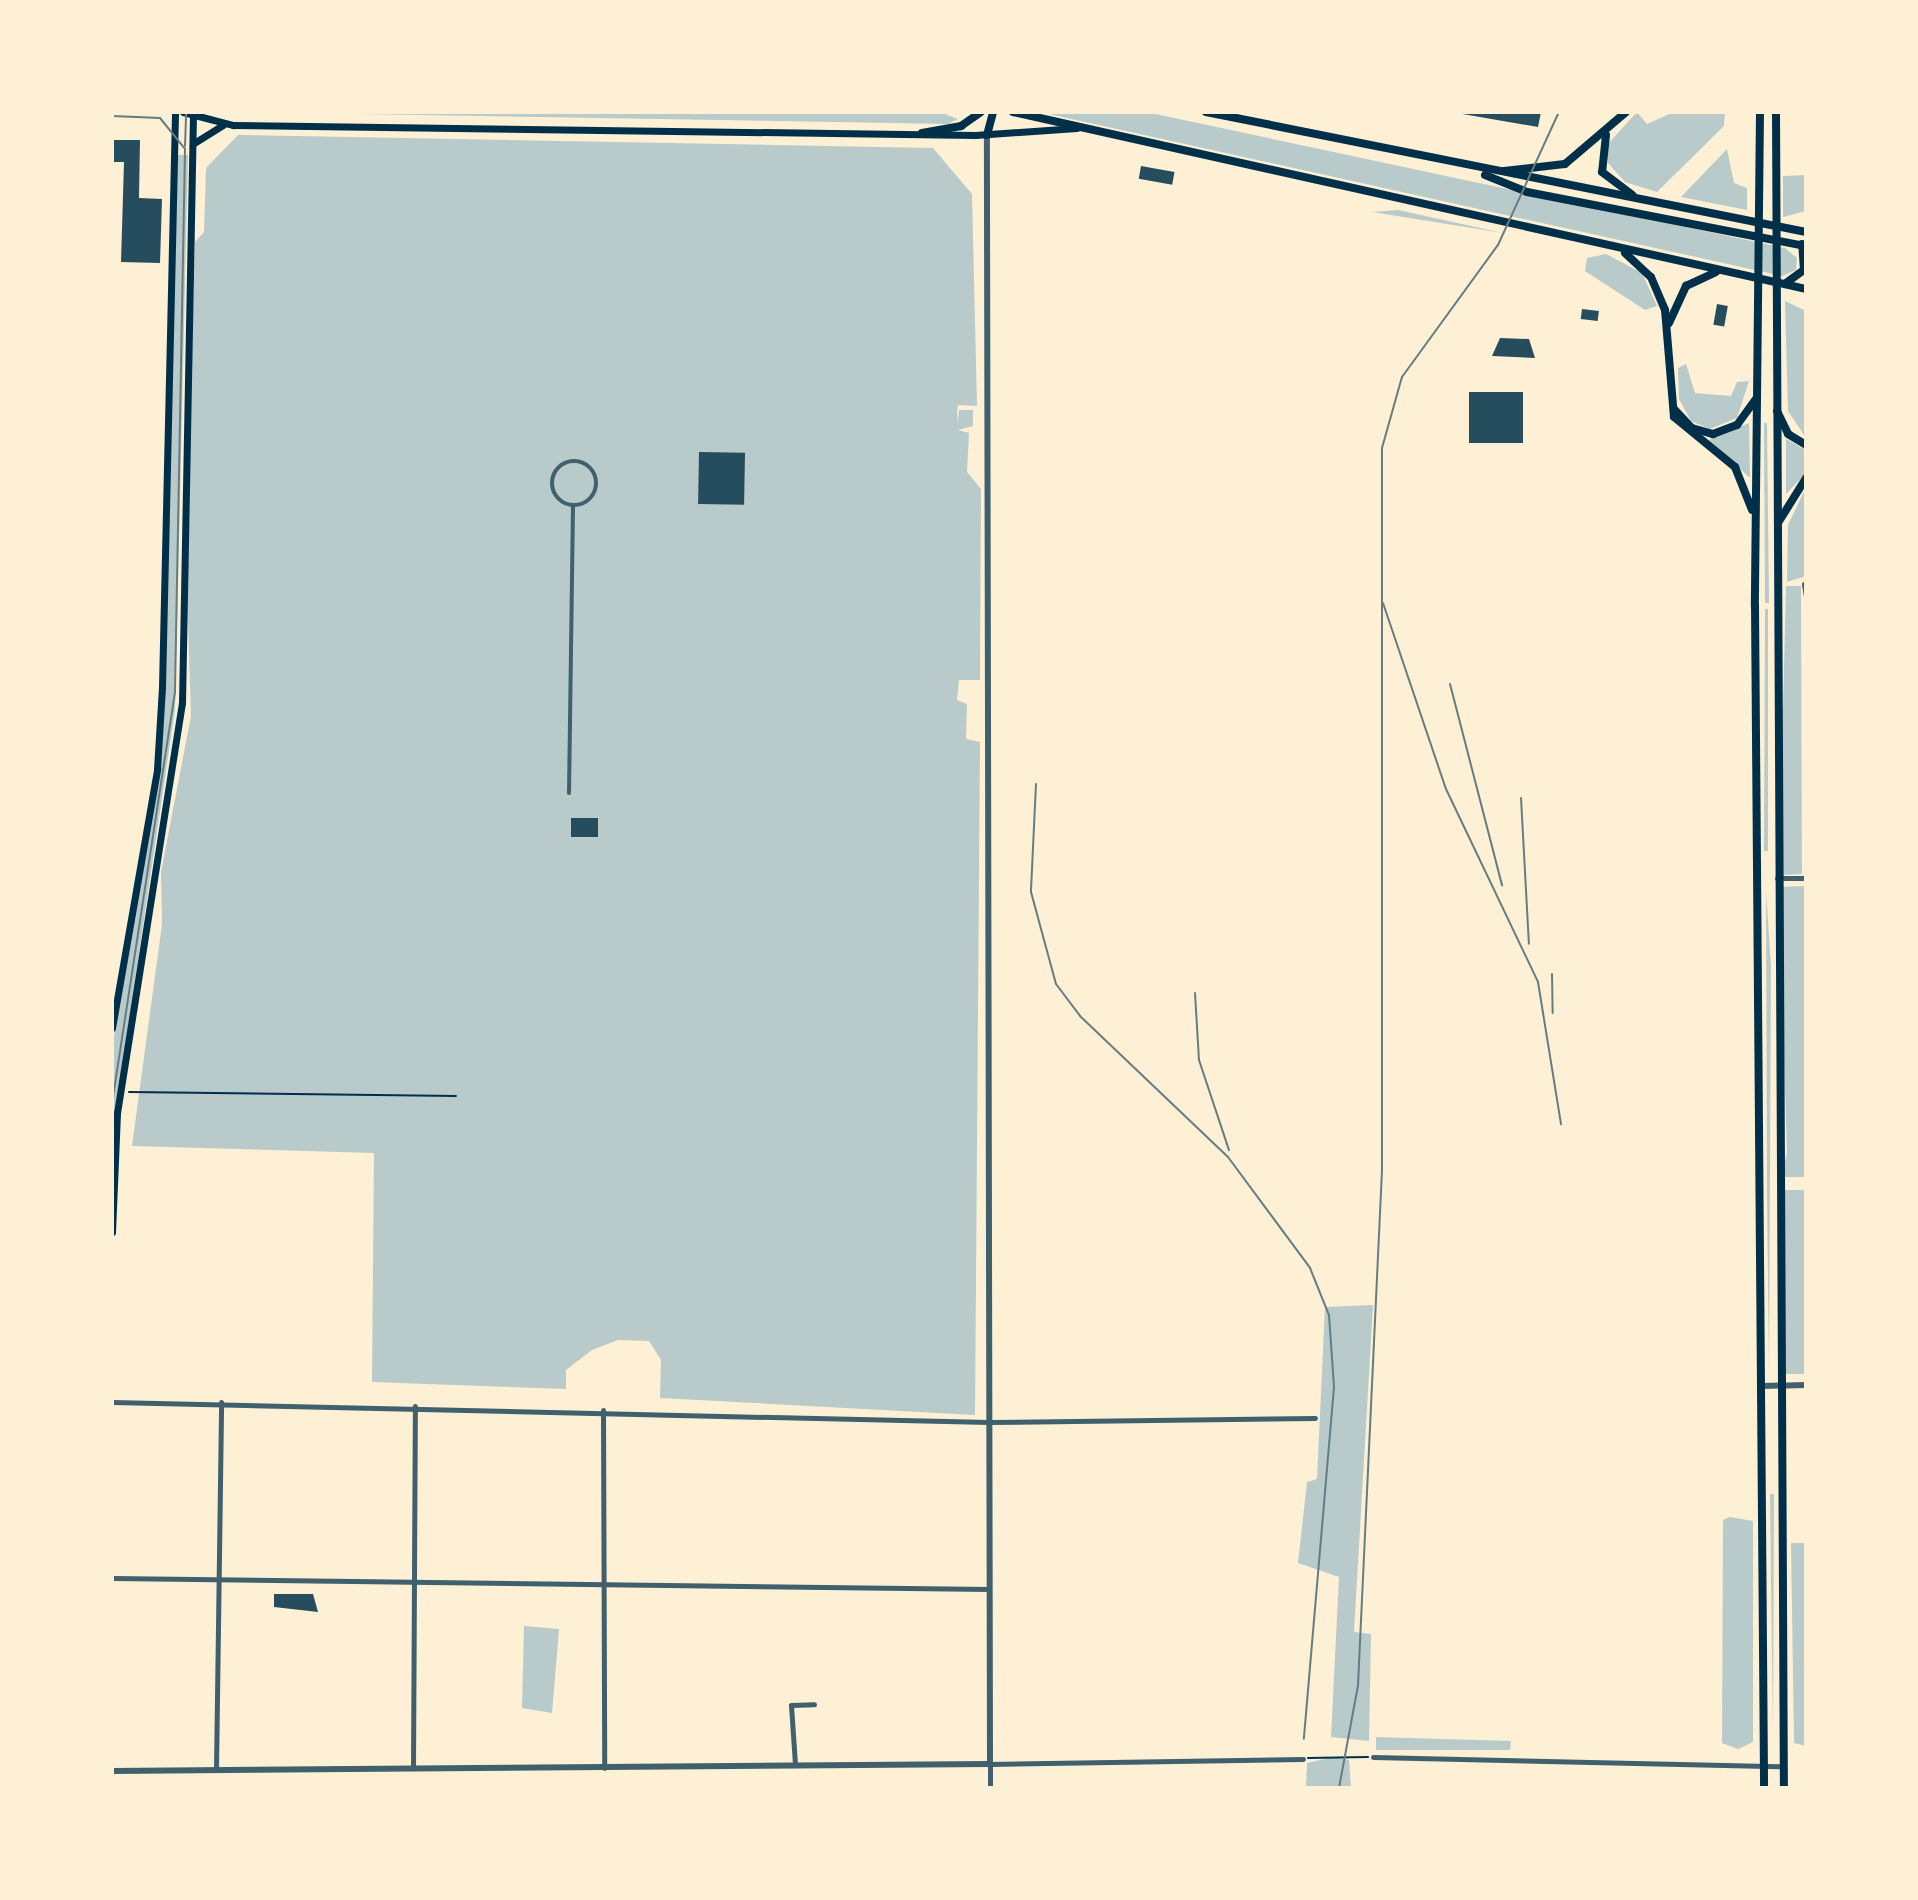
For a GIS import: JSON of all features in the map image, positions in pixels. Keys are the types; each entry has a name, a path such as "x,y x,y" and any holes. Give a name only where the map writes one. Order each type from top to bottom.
{"main road":[{"path":"112,1028 161,714 175,112"},
{"path":"183,112 233,125"},
{"path":"922,133 961,126 981,112"},
{"path":"987,135 993,112"},
{"path":"1206,112 1469,169 1806,232"},
{"path":"1469,169 1548,170 1611,127 1626,112"},
{"path":"1751,112 1760,128"},
{"path":"1760,112 1756,543 1764,1788"},
{"path":"1776,112 1776,878 1784,1788"},
{"path":"112,1232 120,1092 182,703 193,113"},
{"path":"1017,113 1806,289"},
{"path":"192,146 207,129 233,125 987,135 1080,128"},
{"path":"1611,127 1599,154 1609,183 1671,206"},
{"path":"1469,169 1527,192 1804,245"},
{"path":"1784,226 1804,245 1805,257 1802,274 1786,284"},
{"path":"1788,242 1805,257"},
{"path":"1618,249 1651,277 1669,323 1669,396 1681,427 1741,475 1756,543"},
{"path":"1669,323 1686,286 1725,272"},
{"path":"1669,396 1689,425 1713,434 1741,421 1757,394"},
{"path":"1774,394 1785,430 1806,445"},
{"path":"1757,411 1774,411"},
{"path":"1775,543 1783,509 1806,478"},
{"path":"1758,879 1776,878"},
{"path":"1761,1414 1780,1414"}],"street":[{"path":"987,135 990,1788"},
{"path":"578,462 596,484 587,501 573,505 555,494 552,480 564,464 578,462"},
{"path":"569,793 573,505"},
{"path":"1804,584 1806,597"},
{"path":"1776,878 1806,878"},
{"path":"1762,1386 1806,1385"},
{"path":"112,1402 603,1410 989,1422 1315,1418"},
{"path":"216,1770 221,1402"},
{"path":"413,1768 417,1582 415,1406"},
{"path":"603,1410 604,1768"},
{"path":"112,1578 989,1589"},
{"path":"795,1764 791,1705 814,1704"},
{"path":"1373,1757 1784,1766"},
{"path":"112,1771 1303,1759"}],"path":[{"path":"120,1092 456,1096"},
{"path":"1303,1759 1330,1753 1373,1757"}],"shaded area":[{"path":"242,112 939,112 958,119 948,124"},
{"path":"1040,112 1146,112 1785,248 1797,258 1796,270 1782,276"},
{"path":"1637,112 1647,124 1674,112 1725,112 1724,126 1657,192 1625,182 1608,163 1607,145"},
{"path":"238,135 933,148 972,194 977,406 958,405 957,411 958,424 959,410 973,410 973,426 958,430 969,433 967,472 981,489 980,680 959,680 957,700 967,704 966,739 980,742 975,1415 660,1398 661,1360 649,1341 618,1340 592,1350 566,1370 566,1389 372,1382 374,1153 132,1146 162,924 161,872 191,716 186,562 195,242 204,232 206,168"},
{"path":"1727,149 1734,183 1747,188 1747,210 1681,197"},
{"path":"177,155 188,155 175,710 112,1135 112,1048 161,761"},
{"path":"1806,175 1806,211 1783,217 1783,176"},
{"path":"1398,210 1503,233 1372,212"},
{"path":"1606,254 1642,273 1657,306 1645,310 1585,271 1587,258"},
{"path":"1785,301 1806,311 1806,438 1788,411"},
{"path":"1686,364 1695,393 1731,396 1737,382 1749,381 1737,418 1710,429 1691,421 1679,399 1678,368"},
{"path":"1749,423 1750,476 1749,477 1709,440"},
{"path":"1764,423 1767,423 1769,603 1765,603"},
{"path":"1786,439 1806,450 1806,473 1786,494"},
{"path":"1806,487 1806,576 1787,582 1788,525"},
{"path":"1786,586 1801,586 1802,874 1779,875"},
{"path":"1765,609 1768,609 1768,851 1764,851"},
{"path":"1806,886 1806,1177 1781,1177 1787,1153 1779,887"},
{"path":"1766,891 1771,967 1769,1371 1767,1191"},
{"path":"1781,1190 1804,1190 1804,1374 1781,1374"},
{"path":"1373,1305 1354,1632 1371,1634 1369,1741 1331,1737 1339,1577 1298,1563 1307,1482 1317,1479 1325,1307"},
{"path":"1770,1494 1774,1494 1773,1735 1771,1581"},
{"path":"1730,1517 1753,1521 1753,1742 1738,1749 1722,1743 1723,1520"},
{"path":"1791,1543 1806,1543 1806,1746 1794,1743"},
{"path":"524,1626 559,1629 552,1713 522,1708"},
{"path":"1376,1737 1511,1741 1510,1750 1376,1750"},
{"path":"1333,1757 1349,1760 1351,1788 1306,1788 1307,1763"}],"building":[{"path":"1451,112 1541,112 1538,127"},
{"path":"112,140 140,140 139,198 162,199 160,263 121,262 124,162 112,162"},
{"path":"1141,166 1174,172 1172,185 1139,179"},
{"path":"1717,304 1728,306 1724,327 1713,325"},
{"path":"1582,309 1599,311 1598,321 1581,319"},
{"path":"1500,338 1529,339 1535,358 1492,356"},
{"path":"1469,392 1523,392 1523,443 1469,443"},
{"path":"699,452 745,453 744,505 698,504"},
{"path":"571,818 598,818 598,837 571,837"},
{"path":"274,1594 313,1594 318,1612 274,1607"}],"tram line":[{"path":"185,146 186,112"},
{"path":"112,116 160,118 185,149 175,692 112,1103"}],"railway":[{"path":"1339,1788 1358,1685 1382,1170 1382,448 1402,377 1498,245 1559,112"},
{"path":"1383,603 1446,789 1538,982 1561,1124"},
{"path":"1450,684 1502,885"},
{"path":"1036,784 1031,892 1056,984 1080,1016 1228,1157 1310,1268 1329,1315 1334,1387 1304,1739"},
{"path":"1521,798 1529,944"},
{"path":"1552,974 1553,1013"},
{"path":"1195,993 1199,1060 1229,1150"}]}
